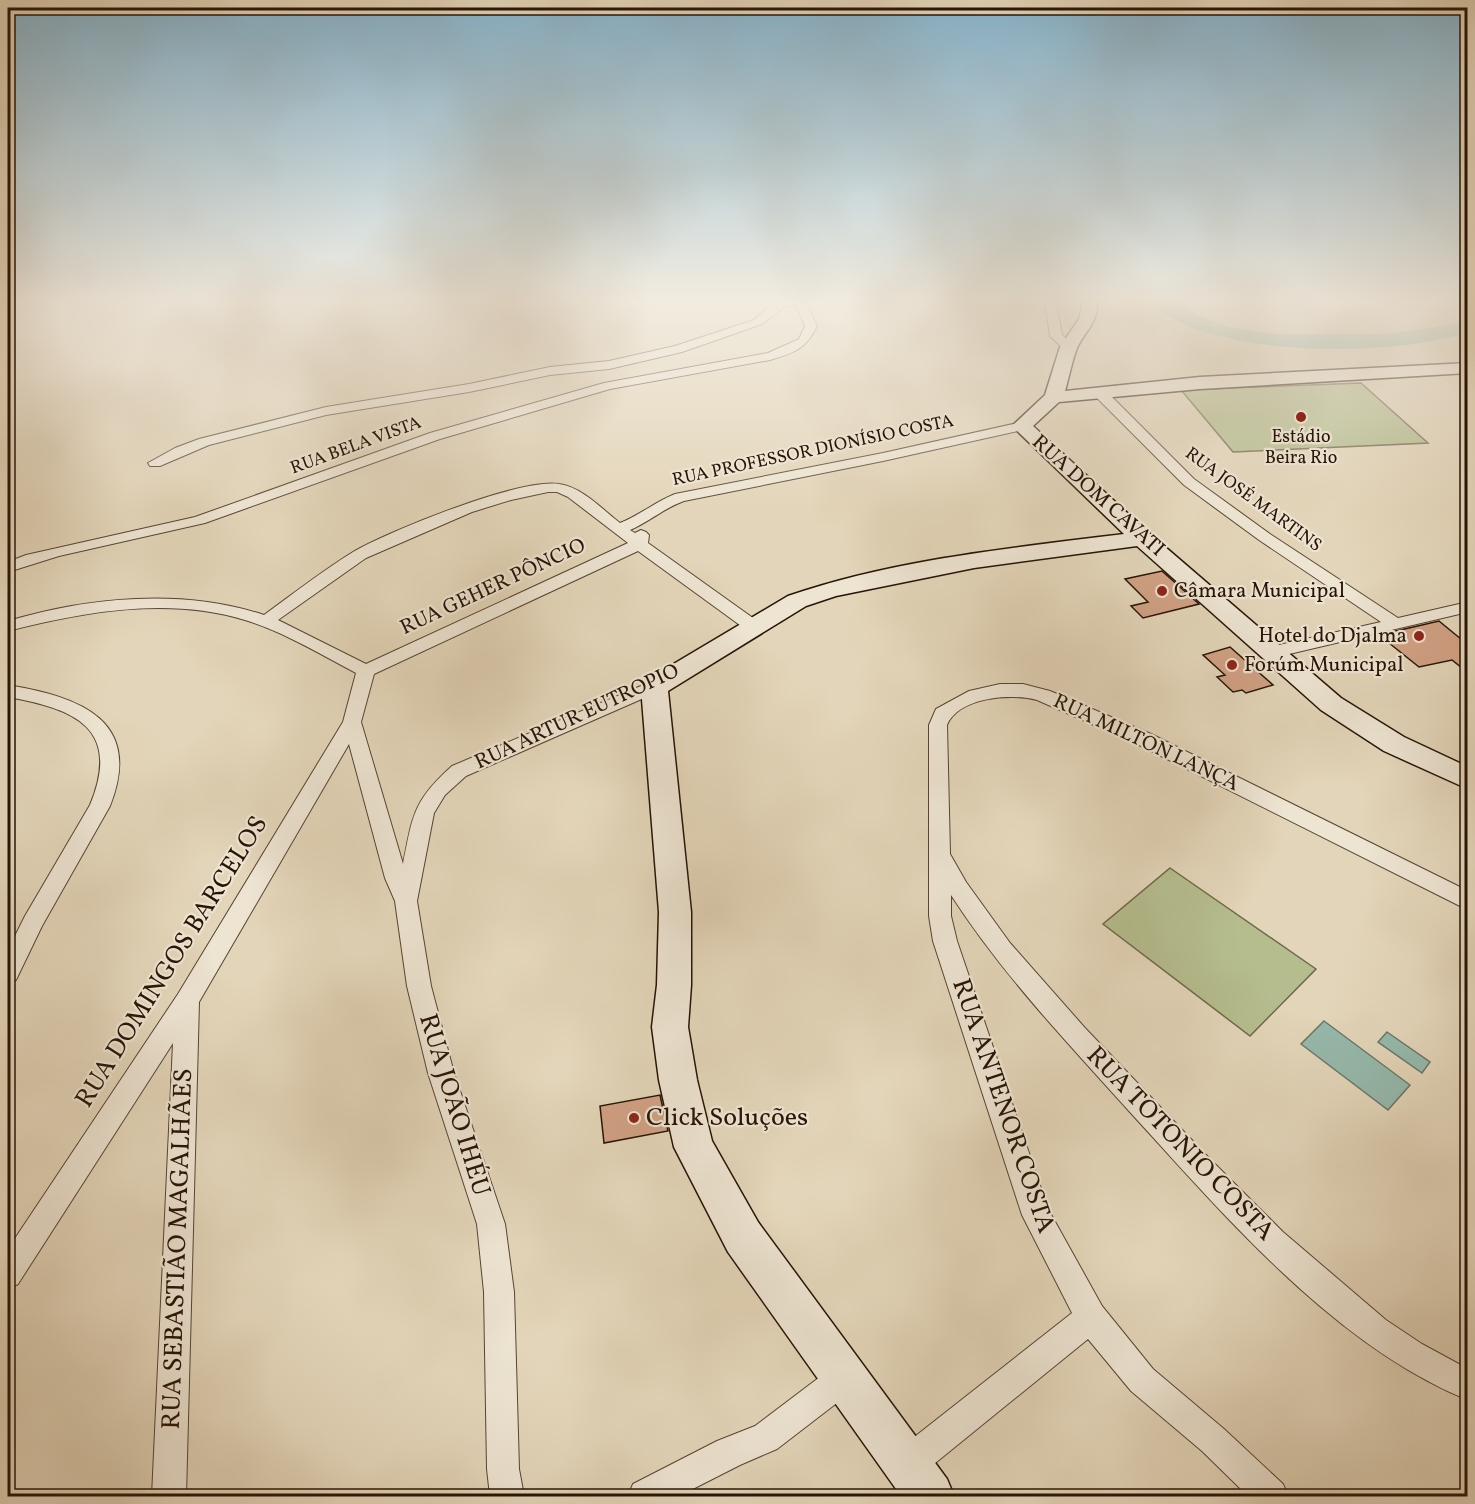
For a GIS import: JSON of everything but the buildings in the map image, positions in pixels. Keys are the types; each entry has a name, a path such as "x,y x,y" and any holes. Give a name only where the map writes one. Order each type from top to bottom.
{"main road":[{"path":"1062,369 1054,397 1101,394 1200,382 1444,369"},
{"name":"RUA DOM CAVATI","path":"1054,397 1022,426 1142,539 1331,704 1394,744 1467,779"},
{"name":"RUA ARTUR EUTROPIO","path":"654,687 797,601 849,584 980,559 1142,539"},
{"path":"654,687 675,912 674,985 670,1027 678,1080 694,1147 743,1237 930,1497"}],"street":[{"path":"155,463 204,442 326,411 568,369"},
{"name":"RUA BELA VISTA","path":"8,567 57,550 190,523 435,436 608,386 693,369"},
{"name":"RUA JOSÉ MARTINS","path":"1101,394 1188,481 1394,623"},
{"name":"RUA PROFESSOR DIONÍSIO COSTA","path":"618,529 645,518 662,504 680,497 883,457 1022,426"},
{"path":"265,622 360,555 467,509 508,496 559,488 573,494 754,627"},
{"path":"640,544 645,518"},
{"name":"RUA GEHER PÔNCIO","path":"366,671 640,544"},
{"path":"8,626 51,615 104,607 151,605 216,608 265,622 366,671"},
{"path":"1272,652 1467,607"},
{"name":"RUA DOMINGOS BARCELOS","path":"8,1274 187,1000 352,722 366,671"},
{"name":"RUA ARTUR EUTROPIO","path":"406,901 424,812 438,790 459,771 654,687"},
{"name":"RUA MILTON LANÇA","path":"939,885 938,725 943,713 976,694 1000,690 1023,690 1043,695 1134,734 1467,901"},
{"path":"8,691 71,709 91,719 110,750 111,770 108,788 100,806 33,922 8,973"},
{"name":"RUA JOÃO IHÉU","path":"352,722 396,878 406,901 419,986 441,1073 491,1224 499,1292 503,1469 507,1497"},
{"name":"RUA TOTONIO COSTA","path":"940,855 955,885 995,942 1084,1044 1244,1215 1351,1312 1404,1351 1467,1385"},
{"name":"RUA ANTENOR COSTA","path":"939,885 940,916 945,941 1036,1215 1091,1317 1142,1380 1213,1440 1271,1497"},
{"name":"RUA SEBASTIÃO MAGALHÃES","path":"169,1497 187,1000"},
{"path":"906,1465 1091,1317"},
{"path":"645,1497 729,1453 766,1438 844,1378"}],"green space":[{"name":"Estádio Beira Rio","path":"1361,383 1428,443 1233,452 1181,390"},
{"path":"1170,868 1316,969 1250,1036 1103,924"}],"shaded area":[{"path":"1324,1021 1410,1085 1388,1110 1301,1044"},
{"path":"1387,1032 1430,1062 1422,1073 1378,1042"}],"place":[{"name":"Estádio Beira Rio","path":"1301,417"},
{"name":"Câmara Municipal","path":"1162,591"},
{"name":"Hotel do Djalma","path":"1419,636"},
{"name":"Forúm Municipal","path":"1232,665"},
{"name":"Click Soluções","path":"634,1118"}]}
